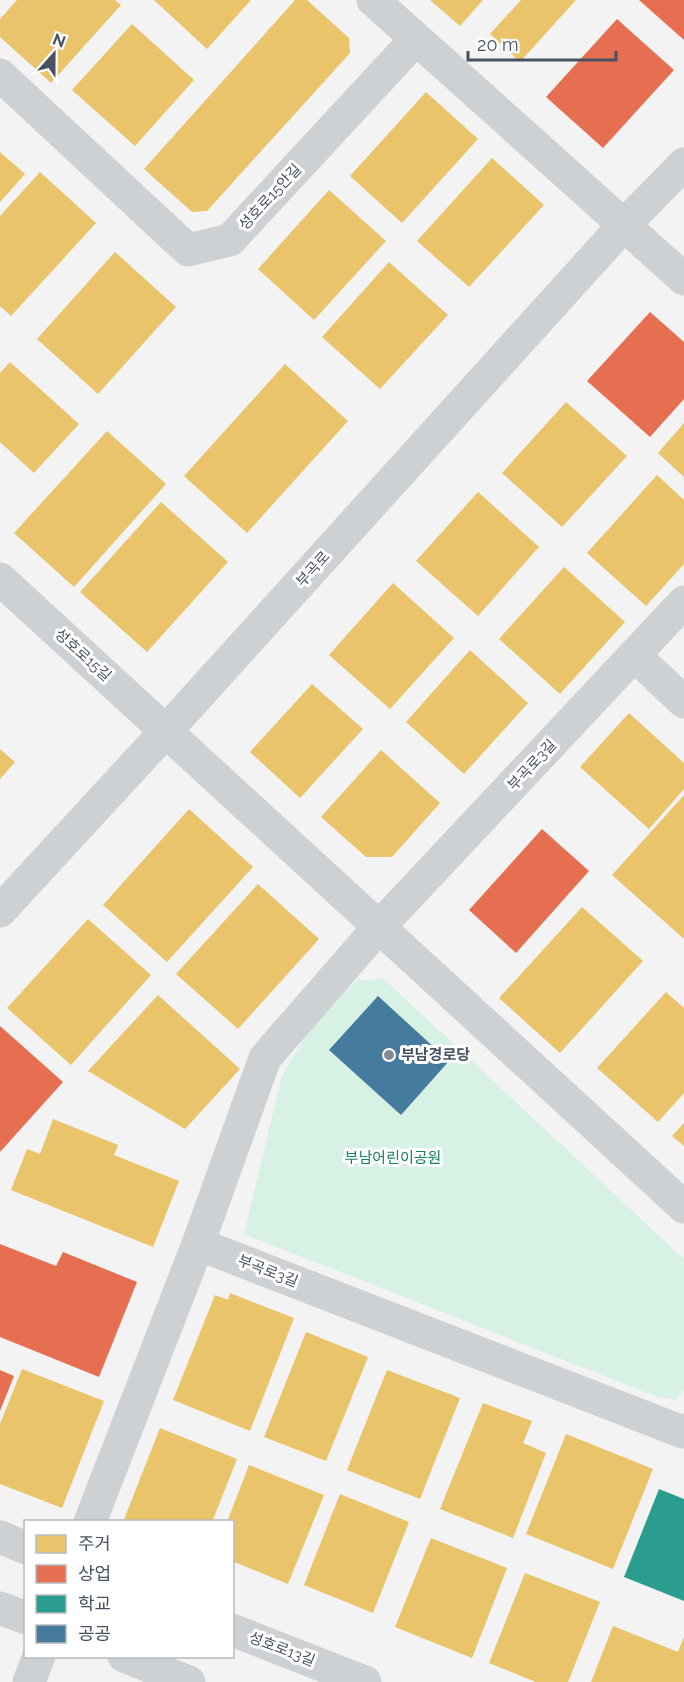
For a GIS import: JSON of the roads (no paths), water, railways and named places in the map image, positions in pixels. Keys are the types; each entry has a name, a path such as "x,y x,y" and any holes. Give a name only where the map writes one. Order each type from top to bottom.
{"street":[{"path":"374,0 684,279"},
{"name":"성호로15안길","path":"0,75 188,250 230,240 416,39"},
{"name":"부곡로","path":"0,911 624,225 684,164"},
{"name":"성호로15길","path":"0,579 166,731"},
{"name":"부곡로3길","path":"684,602 379,927 265,1058 198,1244 683,1432 684,1430"},
{"path":"634,656 684,702"},
{"path":"166,731 684,1207"},
{"path":"90,1520 198,1244"},
{"path":"0,1537 24,1547"},
{"path":"0,1608 24,1617"},
{"name":"성호로13길","path":"234,1631 365,1682"},
{"path":"29,1682 38,1658"},
{"path":"129,1658 189,1682"}],"place":[{"name":"부남경로당","path":"389,1055"}],"park label":[{"name":"부남어린이공원","path":"393,1158"}]}
